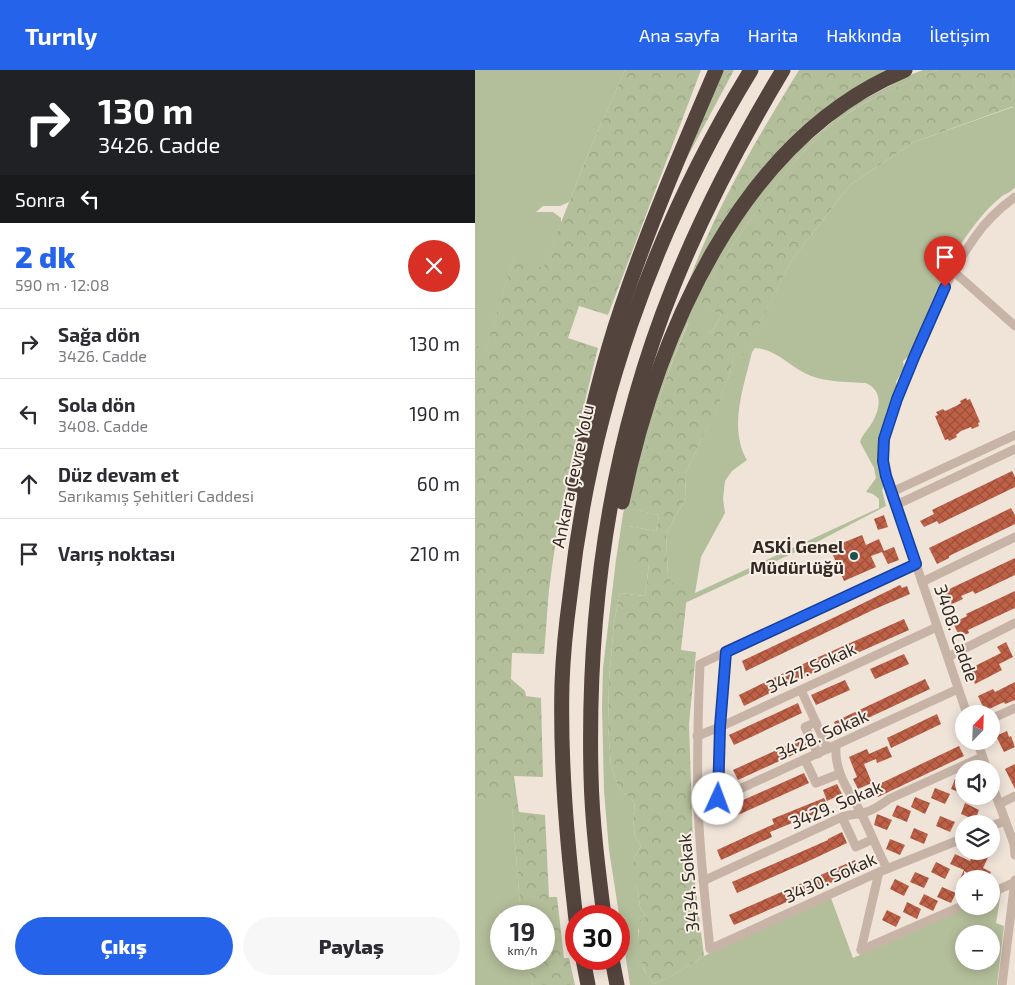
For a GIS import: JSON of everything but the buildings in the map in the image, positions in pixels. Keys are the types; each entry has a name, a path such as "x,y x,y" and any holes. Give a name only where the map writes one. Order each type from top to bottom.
{"highway":[{"path":"573,563 573,496 611,341 620,310 652,224 716,70"},
{"name":"Ankara Çevre Yolu","path":"574,905 562,774 562,684 573,563 581,509 599,429 631,322 656,255 706,148 751,70"},
{"path":"603,905 591,776 591,688 594,631 605,537 618,468 640,383 672,289 713,198 745,135 783,70"},
{"path":"594,631 609,580 628,474 653,389 672,337 714,252 741,209 762,181 797,142 841,106 905,70"},
{"path":"585,970 588,985"},
{"path":"614,970 617,985"}],"street":[{"name":"3408. Cadde","path":"964,705 892,492 883,461 884,439 897,399 915,355 953,271 986,222 1015,197"},
{"path":"953,271 1015,326"},
{"path":"892,492 1015,435"},
{"path":"896,505 1015,450"},
{"path":"923,582 1015,537"},
{"path":"718,799 720,727 726,652 916,564"},
{"path":"948,657 1015,623"},
{"name":"3427. Sokak","path":"697,736 937,627"},
{"name":"3434. Sokak","path":"710,948 703,881 699,808 697,736 700,664 726,652"},
{"name":"3428. Sokak","path":"699,808 959,689"},
{"path":"801,690 816,722 832,747 839,774 873,839 883,871 861,950 955,909"},
{"path":"1000,715 1015,708"},
{"path":"816,722 805,727 818,754"},
{"path":"980,750 983,760"},
{"name":"3429. Sokak","path":"703,881 851,813 861,814 882,805 889,799 982,757"},
{"path":"805,760 816,783 839,774"},
{"path":"1000,804 1015,796"},
{"path":"999,805 1014,844 1015,855"},
{"path":"842,817 856,847 873,839"},
{"path":"1000,823 1005,821"},
{"name":"3430. Sokak","path":"710,948 883,871 955,842"},
{"path":"1000,888 1015,881"},
{"path":"1002,985 1011,938 1015,881"}],"green space":[{"path":"475,70 625,70 569,202 560,206 543,206 536,212 553,212 561,218 561,223 543,269 514,257 486,350 475,345"},
{"path":"625,70 701,70 608,315 579,306 568,338 598,348 576,438 558,529 549,590 544,654 512,653 511,679 525,691 526,696 541,698 543,777 514,776 519,812 545,815 549,897 557,897 565,970 572,970 575,985 533,985 529,970 555,970 555,905 520,905 512,807 475,796 475,345 486,349 514,256 543,268 590,149"},
{"path":"723,70 734,70 681,169"},
{"path":"799,70 890,70 829,107 790,139 772,159 741,201 685,292 708,234 736,178"},
{"path":"923,70 938,70 870,100 844,116 810,145 779,181 730,249 698,302 721,315 712,333 688,323 662,391 642,462 631,509 659,515 656,531 628,526 649,565 645,596 620,593 614,623 609,680 608,725 611,766 618,787 634,802 635,836 641,846 634,858 634,883 638,891 640,907 646,917 638,930 642,962 644,970 654,984 704,956 831,898 853,958 955,913 955,915 997,915 996,923 1004,926 1000,960 1000,925 955,925 955,970 999,970 997,985 630,985 628,970 630,970 630,905 618,905 609,850 604,791 602,706 603,668 616,560 623,514 643,430 692,300 745,213 787,160 850,107 910,75"},
{"path":"938,70 1015,70 1015,79 1012,80 1014,106 914,142 851,184 791,261 744,355 735,353 715,416 704,434 685,474 686,498 666,534 668,576 671,583 677,583 678,575 682,577 687,596 681,650 696,652 689,724 694,876 704,956 654,984 643,966 639,946 640,920 646,917 640,907 638,891 634,883 634,858 641,846 635,836 634,802 618,787 611,766 608,725 609,680 614,623 620,593 645,596 649,565 624,561 628,526 656,531 659,515 630,509 662,391 689,322 712,333 721,315 697,302 737,239 789,169 821,134 856,108 911,80"},
{"path":"1015,79 1015,187 990,206 965,238 941,280 909,356 903,361 904,368 896,382 897,387 886,413 888,420 879,450 885,483 882,490 886,506 815,543 685,603 685,592 683,589 678,585 670,584 666,534 686,498 685,474 715,415 735,352 744,354 791,261 851,184 914,142 1013,107 1012,80","holes":["755,348 777,355 811,376 831,381 866,383 875,390 879,399 878,410 860,442 874,468 876,478 866,492 873,494 879,499 879,508 695,593 701,557 725,513 723,499 725,481 732,471 747,460 741,448 738,421 739,407 752,352"]},
{"path":"475,796 512,806 520,905 490,905 490,970 529,970 533,985 475,985"}],"place":[{"name":"ASKİ Genel Müdürlüğü","path":"854,556"}],"route":[{"path":"718,799 720,727 726,652 916,564 886,476 883,461 884,439 897,399 930,318 945,287"}]}
